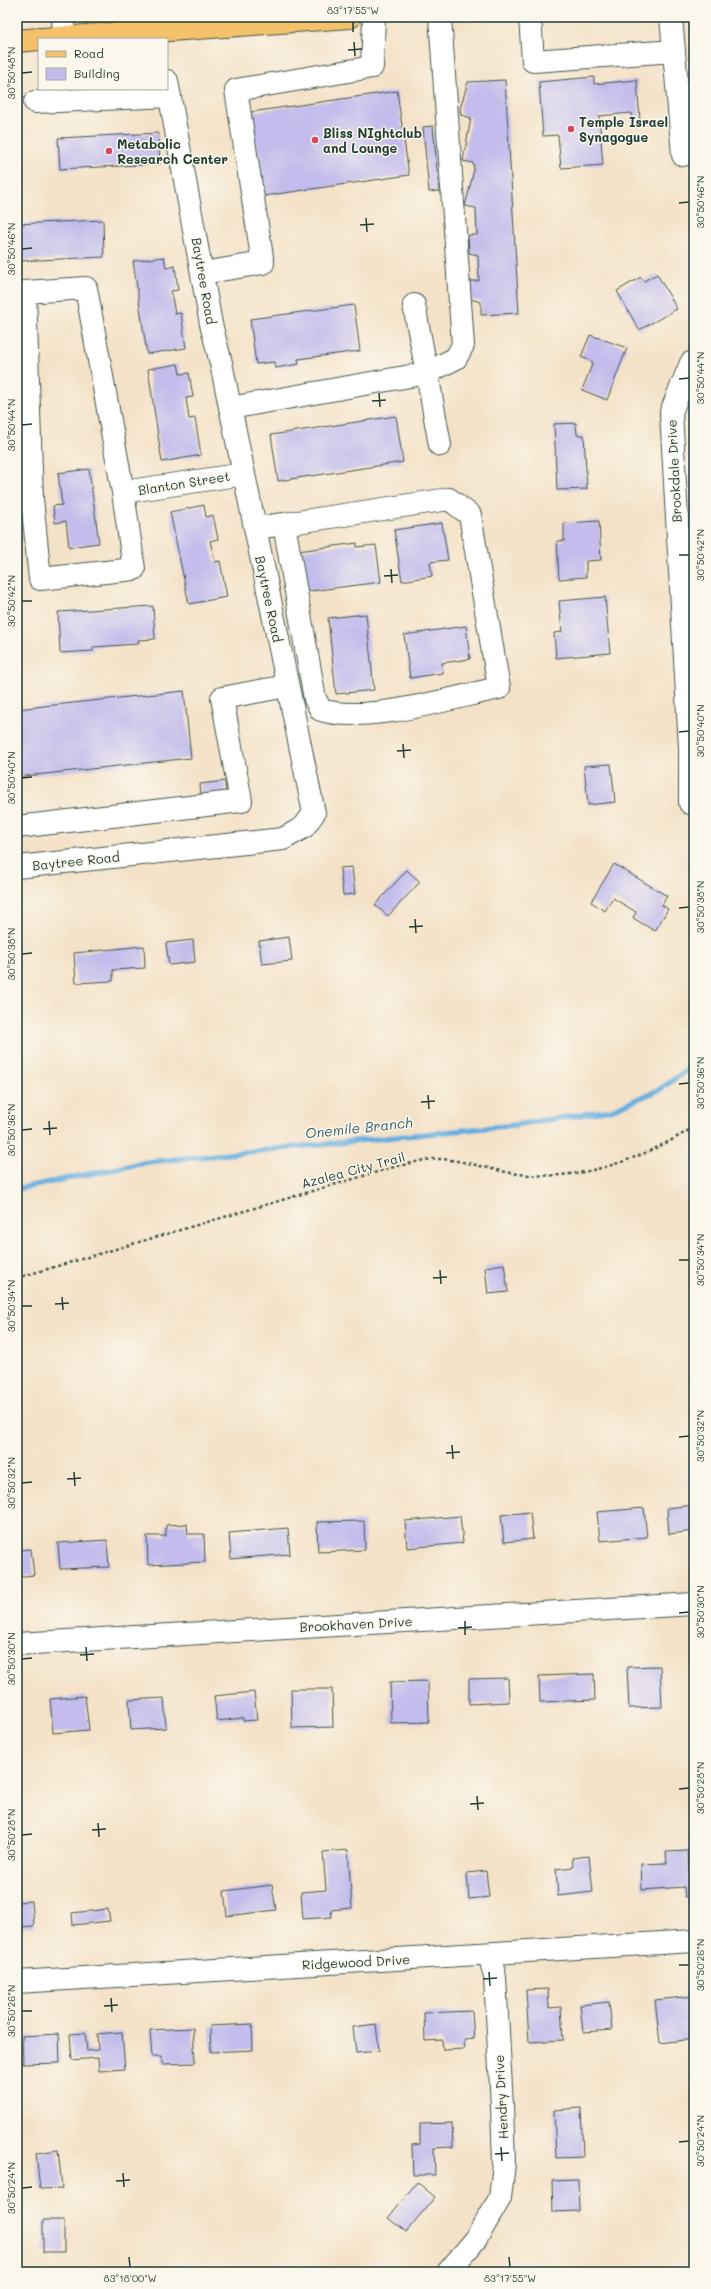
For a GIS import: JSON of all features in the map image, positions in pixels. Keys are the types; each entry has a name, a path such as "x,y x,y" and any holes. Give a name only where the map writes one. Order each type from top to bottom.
{"main road":[{"path":"57,31 158,35 208,22 350,17"},
{"path":"17,41 38,39"}],"street":[{"path":"202,273 263,263 236,90 372,67 374,17"},
{"path":"230,408 427,373 456,358 463,345 440,17"},
{"path":"530,17 533,61 674,51"},
{"path":"671,17 683,155"},
{"name":"Baytree Road","path":"17,867 283,838 304,827 314,814 308,778 287,686 202,273 168,88"},
{"path":"35,102 149,90"},
{"path":"86,288 123,492 134,569 40,578 25,500 25,292 86,288"},
{"path":"414,305 440,445"},
{"name":"Brookdale Drive","path":"690,803 690,748 671,412 690,363 694,362"},
{"name":"Blanton Street","path":"123,492 244,474"},
{"path":"255,528 449,499 463,508 470,515 499,688 391,710 333,714 321,710 315,699 284,524"},
{"path":"678,535 694,518"},
{"path":"17,827 240,801 222,698 287,686"},
{"name":"Brookhaven Drive","path":"17,1644 694,1604"},
{"name":"Ridgewood Drive","path":"17,1982 694,1941"},
{"name":"Hendry Drive","path":"448,2272 476,2239 500,2198 504,2164 502,2106 495,1977 489,1954"}],"path":[{"name":"Azalea City Trail","path":"17,1278 394,1167 432,1159 519,1174 567,1176 614,1164 674,1140 694,1127"}],"building":[{"name":"Temple Israel Synagogue","path":"594,77 594,84 637,80 640,122 632,122 631,113 599,116 603,165 561,168 558,135 543,136 539,82"},
{"path":"505,80 519,313 481,315 481,302 470,299 469,281 479,281 478,255 469,253 468,235 477,235 476,208 465,206 474,170 473,163 463,161 471,118 461,115 460,109 468,82"},
{"path":"397,91 409,175 263,196 251,112"},
{"path":"433,126 439,191 429,192 423,127"},
{"name":"Metabolic Research Center","path":"158,133 160,164 60,169 58,138"},
{"path":"103,220 104,257 17,261 17,224"},
{"path":"164,257 166,268 175,266 178,290 171,291 175,314 181,313 186,348 147,354 133,261"},
{"path":"657,274 677,309 639,330 617,291 641,277 644,281"},
{"path":"354,305 360,351 298,359 299,364 275,368 274,362 256,364 250,319"},
{"path":"590,335 627,348 607,400 582,390 593,362 581,357"},
{"path":"178,364 180,374 189,373 193,397 186,398 189,419 195,418 201,455 162,462 148,369"},
{"path":"396,416 403,462 278,481 271,435"},
{"path":"576,423 577,435 584,435 587,489 557,490 554,424"},
{"path":"89,469 99,543 69,547 66,521 55,523 53,506 62,505 58,473"},
{"path":"204,505 206,517 213,515 218,539 210,541 215,562 220,561 227,597 189,604 170,512"},
{"path":"599,521 601,560 586,561 586,577 559,579 557,541 564,541 564,523"},
{"path":"442,523 448,560 430,562 432,576 402,581 394,530"},
{"path":"357,543 357,547 376,545 381,582 303,592 298,551"},
{"path":"605,597 610,653 556,658 554,633 562,632 559,601"},
{"path":"153,606 155,639 138,640 139,644 93,647 93,651 60,653 58,612"},
{"path":"366,614 374,690 336,694 328,618"},
{"path":"466,626 470,659 442,663 443,673 410,678 404,635"},
{"path":"184,691 191,758 17,777 17,709"},
{"path":"611,764 615,802 588,805 584,766"},
{"path":"225,781 226,795 201,797 200,784"},
{"path":"614,864 667,896 662,905 668,909 655,931 633,918 636,912 613,898 605,911 591,902"},
{"path":"352,867 355,894 343,895 340,868"},
{"path":"407,870 420,882 388,916 375,905"},
{"path":"289,937 292,961 262,964 259,941"},
{"path":"193,940 195,962 169,965 166,943"},
{"path":"144,946 145,968 113,970 113,981 76,983 74,953"},
{"path":"504,1264 508,1292 488,1294 485,1267"},
{"path":"694,1505 694,1531 669,1534 667,1508"},
{"path":"644,1508 647,1537 600,1541 597,1512"},
{"path":"530,1512 533,1539 504,1542 501,1515"},
{"path":"460,1516 463,1543 407,1548 405,1521"},
{"path":"364,1521 365,1550 318,1552 317,1522"},
{"path":"187,1524 188,1534 204,1534 205,1562 148,1565 147,1536 166,1536 166,1525"},
{"path":"288,1528 290,1554 231,1559 229,1533"},
{"path":"107,1540 109,1567 60,1569 58,1543"},
{"path":"31,1549 34,1575 17,1577 17,1550"},
{"path":"660,1666 662,1707 629,1708 627,1667"},
{"path":"594,1674 595,1700 540,1702 539,1676"},
{"path":"508,1678 509,1702 469,1704 469,1679"},
{"path":"428,1681 429,1722 391,1723 390,1682"},
{"path":"291,1689 332,1689 333,1727 292,1728"},
{"path":"254,1692 257,1720 243,1721 243,1718 217,1721 214,1696"},
{"path":"85,1696 89,1730 53,1733 50,1699"},
{"path":"164,1698 166,1728 131,1730 129,1700"},
{"path":"348,1850 352,1908 331,1910 332,1917 303,1919 301,1892 326,1890 323,1852"},
{"path":"688,1851 689,1870 694,1870 694,1896 685,1897 684,1887 642,1890 641,1864 667,1863 666,1852"},
{"path":"589,1856 593,1892 558,1896 556,1869 573,1867 572,1858"},
{"path":"486,1871 489,1897 469,1899 467,1873"},
{"path":"272,1885 276,1910 227,1916 224,1891"},
{"path":"32,1901 34,1926 17,1927 17,1902"},
{"path":"108,1909 110,1921 73,1925 72,1913"},
{"path":"548,1989 549,2008 561,2007 563,2040 529,2042 526,1990"},
{"path":"694,1996 694,2039 660,2043 655,2000"},
{"path":"609,2002 612,2030 583,2032 580,2005"},
{"path":"472,2011 474,2039 464,2040 465,2049 443,2050 442,2040 425,2041 424,2013"},
{"path":"252,2024 253,2050 211,2052 210,2026"},
{"path":"376,2024 379,2051 356,2053 353,2027"},
{"path":"193,2028 195,2063 162,2064 162,2056 152,2056 150,2030"},
{"path":"122,2032 125,2069 99,2071 98,2058 72,2060 70,2034 85,2033 87,2051 98,2050 97,2034"},
{"path":"59,2034 60,2063 23,2064 22,2036"},
{"path":"581,2108 583,2157 556,2158 554,2110"},
{"path":"452,2123 453,2147 434,2148 435,2175 413,2175 412,2145 420,2144 420,2124"},
{"path":"58,2150 62,2188 40,2189 36,2153"},
{"path":"578,2180 579,2211 553,2212 552,2181"},
{"path":"417,2182 435,2197 406,2232 388,2218"},
{"path":"43,2220 64,2220 64,2252 43,2252"}],"waterway":[{"name":"Onemile Branch","path":"17,1189 148,1162 514,1125 611,1110 659,1090 694,1065"}],"place":[{"name":"Temple Israel Synagogue","path":"571,129"},
{"name":"Bliss NIghtclub and Lounge","path":"315,140"},
{"name":"Metabolic Research Center","path":"109,151"}]}
